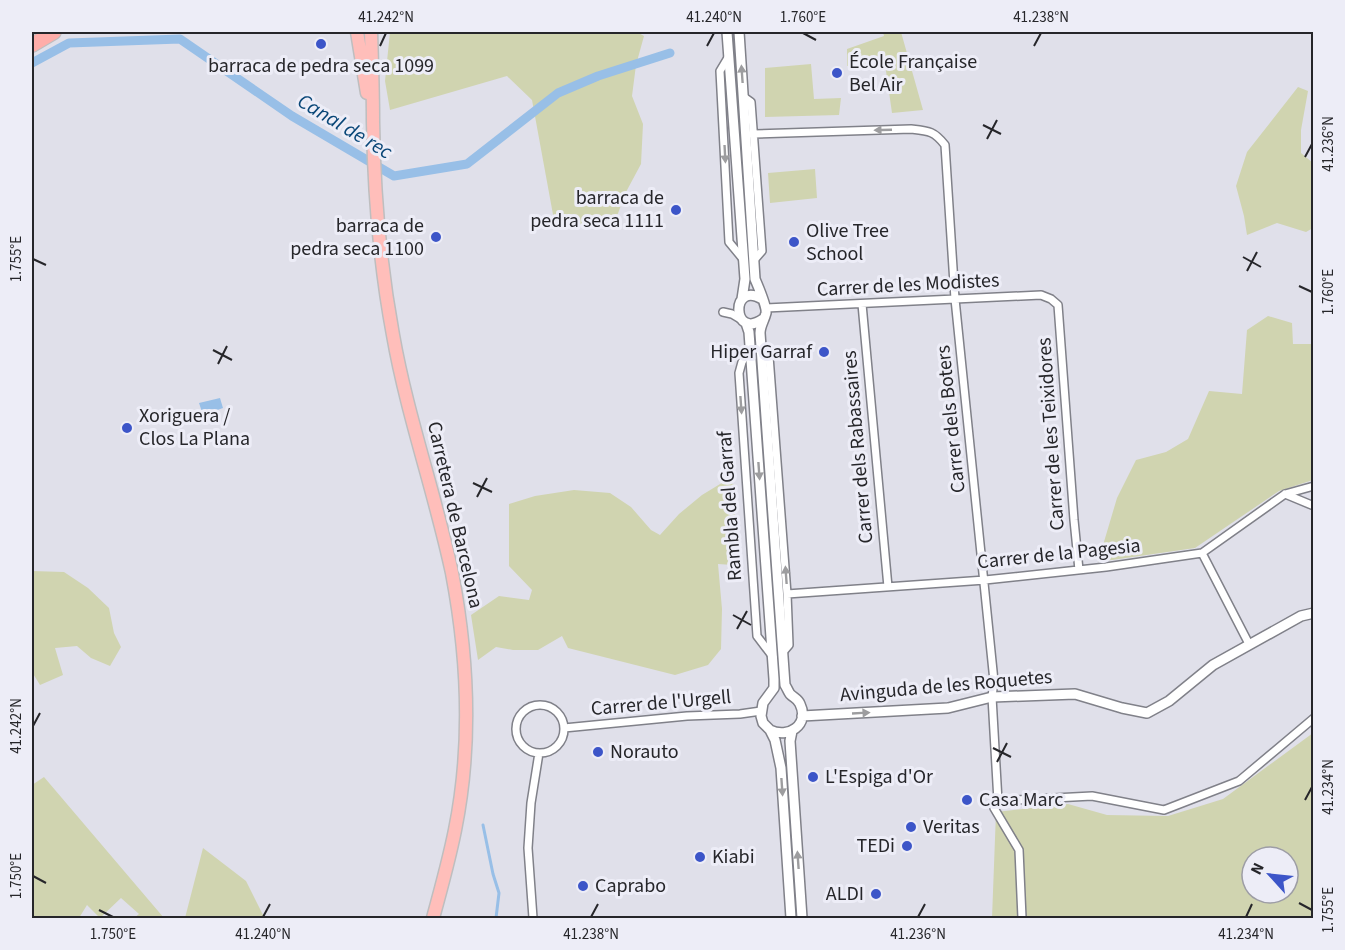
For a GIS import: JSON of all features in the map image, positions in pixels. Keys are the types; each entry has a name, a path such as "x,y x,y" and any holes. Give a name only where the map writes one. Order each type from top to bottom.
{"highway":[{"path":"32,45 54,32"},
{"path":"357,32 373,121"},
{"path":"371,32 373,121"},
{"name":"Carretera de Barcelona","path":"373,121 380,239 390,317 402,381 452,573 465,665 465,741 461,791 455,830 433,918"}],"street":[{"path":"727,32 745,279 738,314 744,321"},
{"path":"739,32 755,279 766,314 760,327 761,349 785,685 790,694 798,700 802,716 798,726 792,731 779,734 770,730"},
{"path":"744,97 751,102 762,251 755,259"},
{"name":"Carrer dels Boters","path":"754,134 911,129 928,131 939,138 945,146 955,299 994,681 992,698 998,801 994,808 1019,850 1022,918"},
{"name":"Carrer de les Modistes","path":"764,303 862,304 1041,295 1051,298"},
{"path":"763,319 757,323 744,321 723,312 734,308 746,296 754,296 764,303"},
{"name":"Carrer de les Teixidores","path":"1051,298 1058,305 1079,570"},
{"name":"Carrer dels Rabassaires","path":"862,304 888,587"},
{"name":"Rambla del Garraf","path":"744,321 750,349 773,657 774,688 763,703 761,711"},
{"name":"Rambla del Garraf","path":"750,349 742,362 739,373 757,636 773,657"},
{"path":"761,349 769,356 788,594 789,645 783,652"},
{"name":"Carrer de la Pagesia","path":"788,594 985,580 1202,553 1285,494 1314,486"},
{"path":"1285,494 1314,506"},
{"path":"1202,553 1248,644"},
{"name":"Avinguda de les Roquetes","path":"802,716 948,708 992,698 1075,694 1147,713 1169,701 1213,665 1248,644 1301,616 1314,613"},
{"path":"767,698 780,692 790,694"},
{"path":"545,705 552,708 562,720 563,736 554,748 539,753 531,752 519,742 516,726 518,719 529,707 545,705"},
{"path":"761,711 763,723 775,740 781,768 791,918"},
{"name":"Carrer de l'Urgell","path":"564,728 761,711"},
{"path":"998,801 1092,796 1164,810 1239,781 1314,718"},
{"path":"792,731 789,741 802,918"},
{"path":"533,918 528,848 531,803 539,753"}],"green space":[{"path":"390,32 637,32 644,36 636,65 632,96 643,124 641,164 626,192 617,216 592,226 554,220 532,100 507,76 390,110 385,81"},
{"path":"883,32 901,32 923,110 892,113 885,64 847,66 847,49 884,36"},
{"path":"811,64 814,99 841,98 839,115 765,117 765,68"},
{"path":"1298,87 1308,91 1301,130 1301,153 1313,163 1313,228 1306,232 1277,223 1247,235 1236,186 1247,152"},
{"path":"815,169 817,198 770,203 768,173"},
{"path":"1268,316 1292,323 1293,344 1313,344 1314,393 1311,397 1313,480 1279,491 1195,548 1098,562 1117,498 1136,460 1166,452 1188,439 1209,391 1242,394 1247,330"},
{"path":"725,481 736,485 733,565 718,564 722,609 721,649 708,665 675,675 568,648 562,636 538,650 496,647 478,660 471,615 499,596 529,600 532,590 509,566 509,504 535,496 574,490 610,493 631,507 651,530 660,535 679,514 702,495"},
{"path":"32,571 64,572 88,588 109,608 114,633 121,647 110,666 91,658 77,646 55,648 63,675 40,685 32,672"},
{"path":"1313,733 1313,918 992,918 996,812 1068,804 1107,815 1168,816 1223,799"},
{"path":"44,777 164,918 134,918 139,914 121,898 100,918 87,905 79,918 32,918 32,785"},
{"path":"203,848 246,881 263,918 185,918"}],"water":[{"path":"220,398 223,408 203,415 199,403"}],"waterway":[{"name":"Canal de rec","path":"32,63 69,43 180,39 292,116 394,176 467,164 558,93 598,76 670,53"},
{"path":"483,825 499,893 496,918"}],"place":[{"name":"barraca de pedra seca 1099","path":"321,44"},
{"name":"École Française Bel Air","path":"837,73"},
{"name":"barraca de pedra seca 1111","path":"676,210"},
{"name":"barraca de pedra seca 1100","path":"436,237"},
{"name":"Olive Tree School","path":"794,242"},
{"name":"Hiper Garraf","path":"824,352"},
{"name":"Xoriguera / Clos La Plana","path":"127,428"},
{"name":"Norauto","path":"598,752"},
{"name":"L'Espiga d'Or","path":"813,777"},
{"name":"Casa Marc","path":"967,800"},
{"name":"Veritas","path":"911,827"},
{"name":"TEDi","path":"907,846"},
{"name":"Kiabi","path":"700,857"},
{"name":"Caprabo","path":"583,886"},
{"name":"ALDI","path":"876,894"}]}
